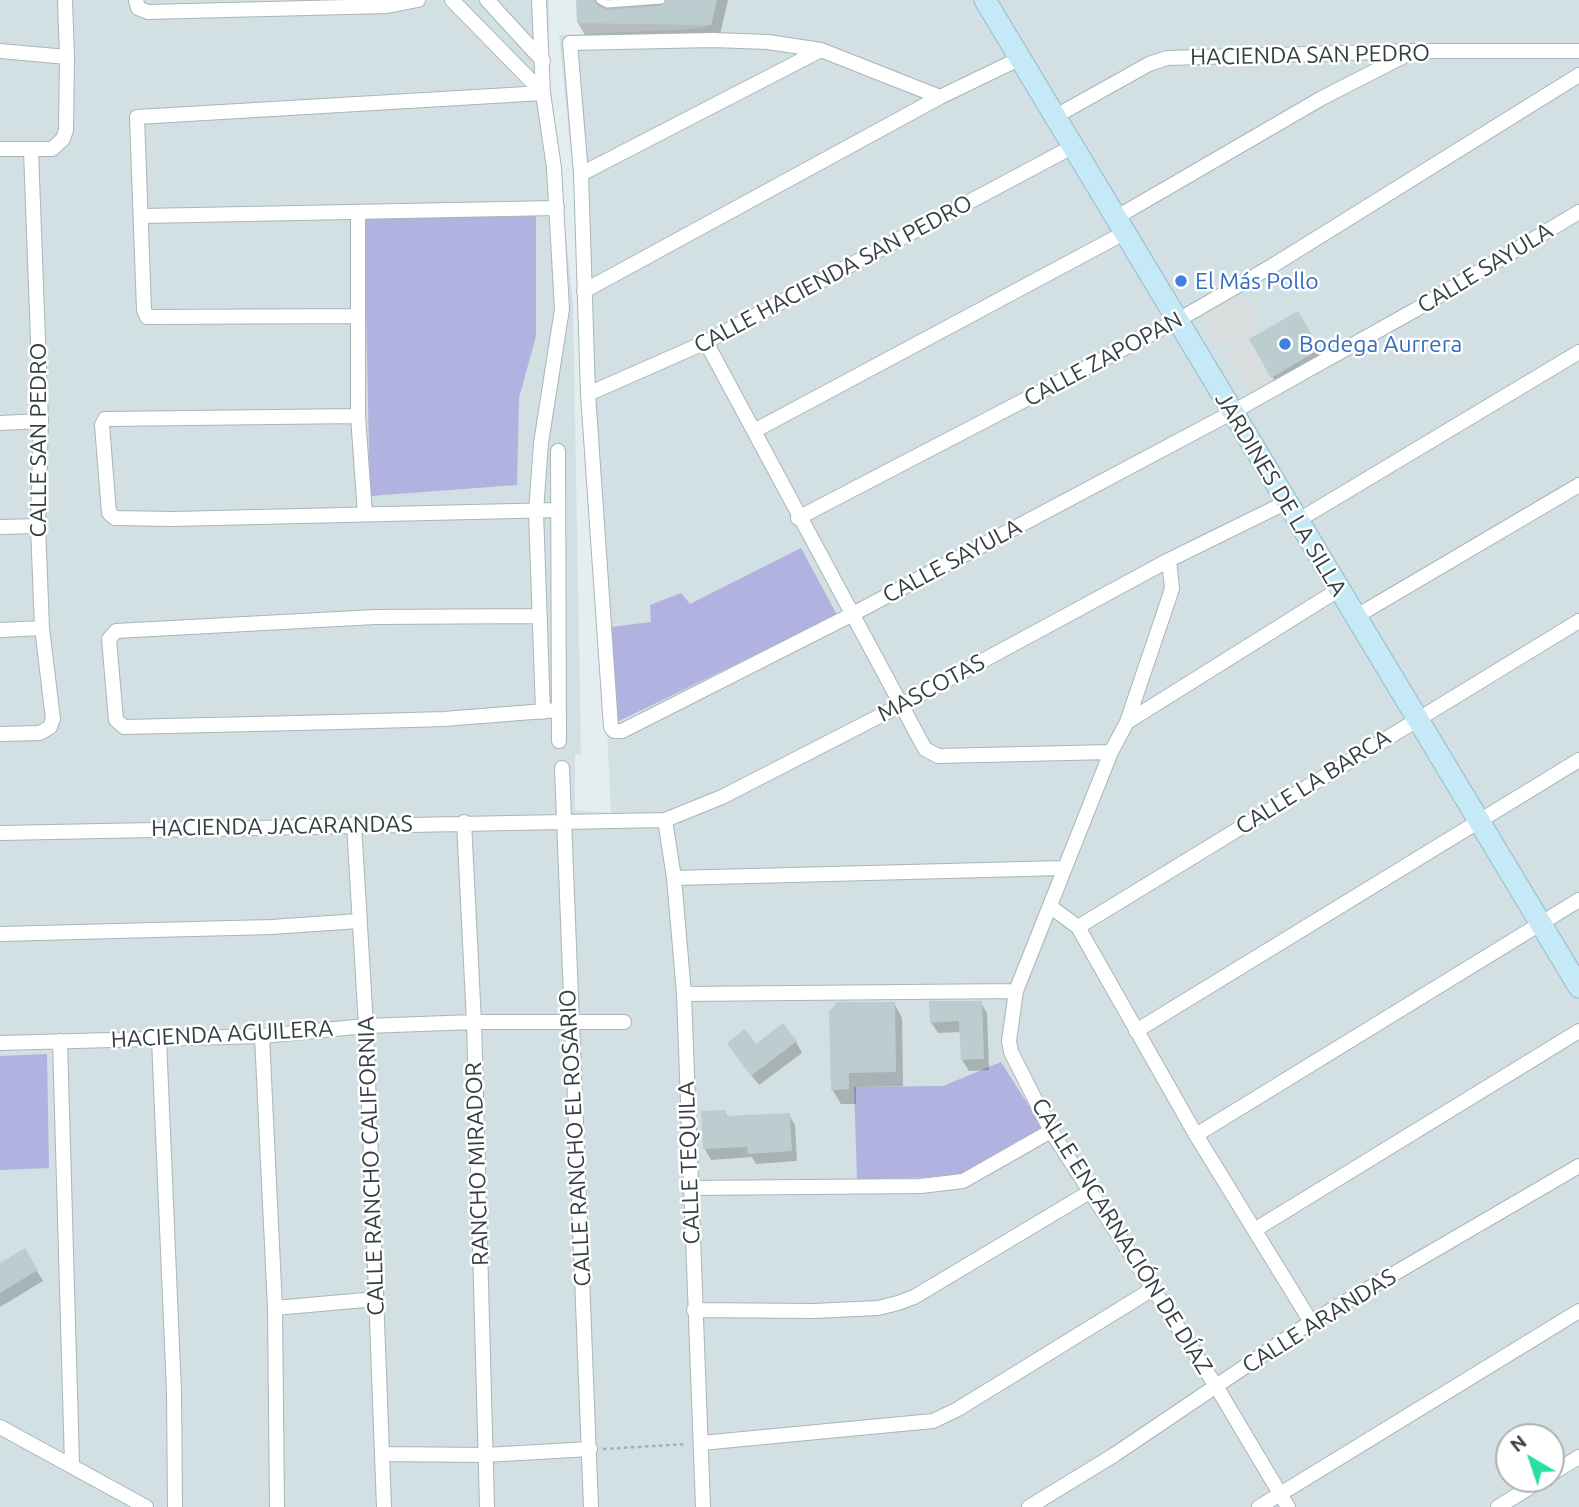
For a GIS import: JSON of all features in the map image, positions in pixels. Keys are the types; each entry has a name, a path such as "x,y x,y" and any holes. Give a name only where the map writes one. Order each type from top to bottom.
{"street":[{"path":"0,149 31,151 56,147 66,130 65,0"},
{"path":"138,5 224,11 373,7 418,0"},
{"path":"452,0 543,93"},
{"path":"486,0 543,61"},
{"path":"539,0 543,93 557,208 562,309 541,443 537,511 543,712"},
{"name":"JARDINES DE LA SILLA","path":"985,0 1122,224 1285,503 1415,719 1543,923 1579,987"},
{"path":"588,394 581,174 570,43 713,40 768,42 821,50 940,97"},
{"path":"581,174 821,50"},
{"path":"0,51 67,57"},
{"path":"754,431 1122,224 1332,93 1413,51"},
{"name":"HACIENDA SAN PEDRO","path":"1056,116 1161,59 1413,51 1579,51"},
{"path":"584,291 940,97 1021,58"},
{"name":"CALLE ZAPOPAN","path":"798,518 1178,320 1272,266 1579,75"},
{"path":"356,316 146,315 135,121 138,116 543,93"},
{"name":"CALLE HACIENDA SAN PEDRO","path":"588,394 706,342 1074,146"},
{"name":"CALLE SAN PEDRO","path":"0,734 40,733 50,727 53,719 42,628 38,526 41,421 31,151"},
{"path":"142,216 358,214 557,208"},
{"name":"CALLE SAYULA","path":"588,394 612,730 621,731 851,615 1231,412 1415,310 1579,212"},
{"path":"358,214 358,416 365,514"},
{"path":"706,342 798,518 925,749 938,756 1111,752"},
{"path":"1297,522 1579,352"},
{"path":"358,416 105,419 102,425 110,516 173,519 557,510"},
{"path":"0,422 41,421"},
{"path":"558,451 559,741"},
{"path":"1355,617 1579,485"},
{"name":"MASCOTAS","path":"563,823 665,820 722,797 901,705 1170,560 1285,503"},
{"path":"0,527 38,526"},
{"name":"CALLE ENCARNACIÓN DE DÍAZ","path":"1170,560 1172,588 1127,722 1111,752 1063,868 1051,907 1016,991 1009,1032 1011,1052 1051,1131 1088,1193 1216,1386 1288,1507"},
{"path":"1127,722 1338,590"},
{"path":"540,617 375,617 152,627 113,632 109,639 116,720 119,725 405,720 558,710"},
{"name":"CALLE LA BARCA","path":"1078,927 1579,621"},
{"path":"0,630 42,628"},
{"path":"1136,1031 1579,760"},
{"name":"CALLE RANCHO EL ROSARIO","path":"562,768 591,1507"},
{"name":"CALLE TEQUILA","path":"665,820 674,878 684,994 689,1188 703,1507"},
{"name":"HACIENDA JACARANDAS","path":"0,833 464,821 563,823"},
{"name":"RANCHO MIRADOR","path":"464,821 474,1022 487,1507"},
{"name":"CALLE RANCHO CALIFORNIA","path":"354,824 366,1026 384,1507"},
{"path":"674,878 1063,868"},
{"path":"1196,1135 1579,900"},
{"path":"1051,907 1078,927 1196,1135 1311,1322"},
{"path":"0,934 271,927 359,921"},
{"path":"684,994 1016,991"},
{"name":"HACIENDA AGUILERA","path":"0,1043 262,1036 366,1026 474,1022 624,1022"},
{"path":"1256,1229 1579,1031"},
{"path":"262,1036 275,1308 277,1507"},
{"path":"159,1039 174,1392 175,1507"},
{"path":"60,1041 72,1464"},
{"path":"689,1188 921,1186 963,1181 1051,1131"},
{"name":"CALLE ARANDAS","path":"1029,1507 1114,1455 1311,1322 1579,1166"},
{"path":"694,1310 813,1311 878,1308 898,1303 995,1250 1088,1193"},
{"path":"701,1443 919,1425 933,1421 958,1409 1151,1290"},
{"path":"275,1308 376,1299"},
{"path":"1259,1507 1579,1311"},
{"path":"0,1427 72,1464 146,1507"},
{"path":"383,1454 485,1455 590,1449"},
{"path":"1498,1507 1520,1493"}],"lane":[{"path":"600,0 607,4 660,0"}],"path":[{"path":"590,1449 701,1443"}],"shaded area":[{"path":"0,0 549,0 548,68 573,305 581,755 575,755 575,810 611,813 588,320 559,35 692,29 711,25 717,0 975,0 992,11 999,0 1579,0 1579,1507 0,1507"},
{"path":"536,211 536,336 519,398 517,485 370,496 364,219"},
{"path":"1238,289 1262,327 1224,349 1200,313"},
{"path":"1247,340 1272,381 1251,392 1225,352"},
{"path":"687,351 792,550 690,600 682,589 650,605 633,513 607,523 599,396"},
{"path":"801,548 837,615 617,722 611,627 651,622 650,605 681,593 690,604"},
{"path":"47,1054 49,1168 0,1170 0,1056"},
{"path":"1001,1062 1043,1128 956,1176 857,1180 854,1087 943,1086"},
{"path":"34,1162 44,1440 0,1416 0,1163"}],"building":[{"path":"576,0 594,0 597,5 607,10 661,6 667,0 717,0 711,25 577,23"},
{"name":"Bodega Aurrera","path":"1298,311 1320,349 1271,378 1249,339"},
{"path":"929,1001 982,1001 984,1059 961,1060 959,1021 930,1023"},
{"path":"837,1002 895,1002 896,1072 849,1073 849,1089 831,1090 829,1012"},
{"path":"783,1023 797,1041 751,1076 727,1043 745,1029 756,1044"},
{"path":"726,1110 726,1116 790,1113 792,1151 748,1154 747,1147 703,1149 701,1111"},
{"path":"25,1248 38,1270 0,1293 0,1263"}],"place":[{"name":"El Más Pollo","path":"1181,281"},
{"name":"Bodega Aurrera","path":"1285,344"}]}
